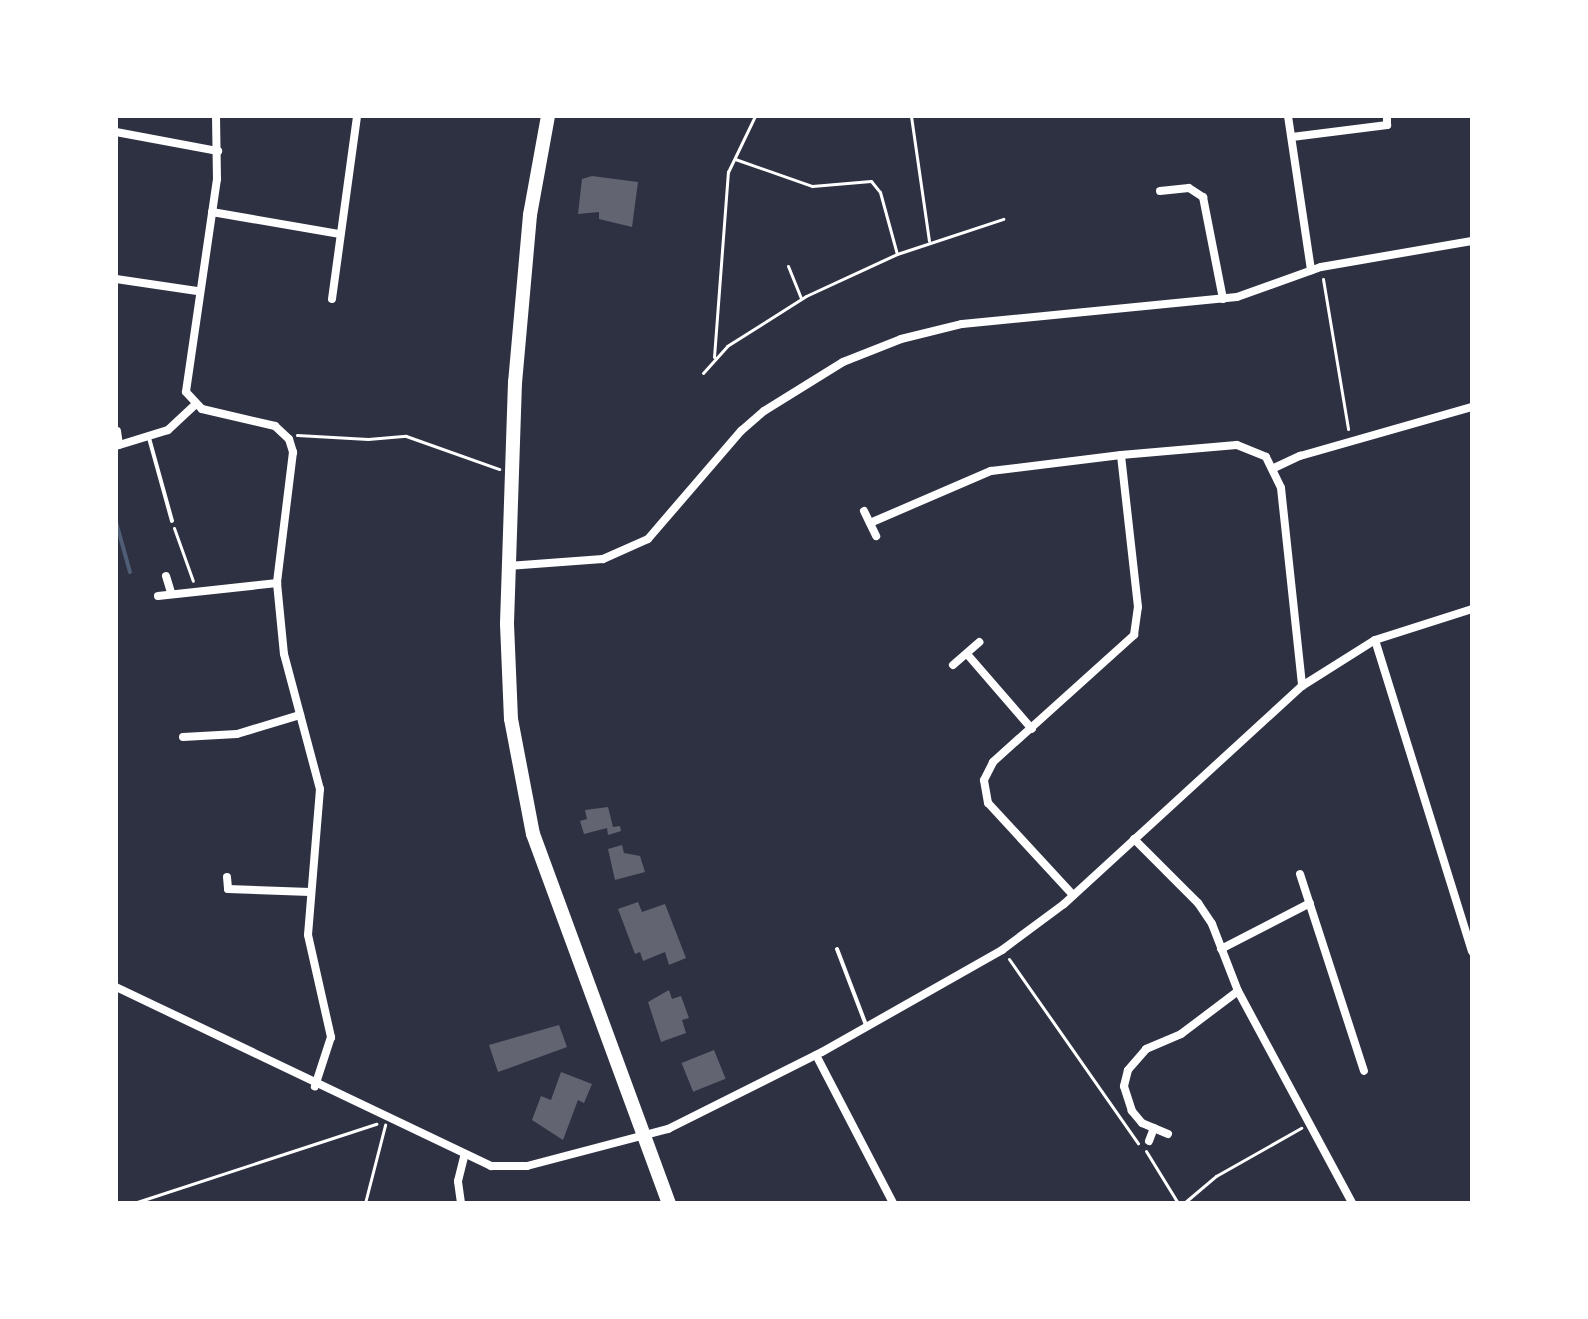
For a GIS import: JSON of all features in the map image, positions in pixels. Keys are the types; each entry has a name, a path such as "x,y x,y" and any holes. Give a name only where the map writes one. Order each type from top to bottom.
{"highway":[{"path":"548,116 530,215 510,474 511,719 533,834 669,1203"}],"street":[{"path":"216,116 218,151 212,212 197,291 186,392 195,405 269,424 289,439 293,459 277,583 284,654 320,789 310,892 311,958 328,1010 331,1037 315,1086"},
{"path":"332,299 357,116"},
{"path":"1288,116 1311,270"},
{"path":"1292,137 1387,125 1387,116"},
{"path":"116,132 218,151"},
{"path":"1160,191 1189,188 1203,197 1223,299"},
{"path":"212,212 340,234"},
{"path":"508,566 603,559 648,539 741,431 803,385 871,350 962,324 1223,299 1321,267 1472,241"},
{"path":"116,279 197,291"},
{"path":"117,431 118,446 149,438 168,430 195,405"},
{"path":"1274,468 1472,407"},
{"path":"870,523 991,471 1237,445 1259,451 1274,468 1281,488 1302,686"},
{"path":"1073,895 985,795 989,767 1124,650 1137,626 1121,455"},
{"path":"864,511 876,536"},
{"path":"166,576 171,592"},
{"path":"158,596 195,588 277,583"},
{"path":"116,987 464,1157 515,1168 668,1129 816,1055 1002,950 1073,895 1302,686 1375,640 1472,609"},
{"path":"1375,640 1472,951"},
{"path":"953,665 979,642"},
{"path":"967,654 1032,729"},
{"path":"183,737 237,734 300,715"},
{"path":"1134,839 1198,903 1238,991 1352,1203"},
{"path":"1300,874 1364,1071"},
{"path":"227,877 228,889 310,892"},
{"path":"1221,949 1310,903"},
{"path":"1168,1134 1142,1123 1128,1104 1124,1086 1132,1062 1146,1049 1181,1034 1238,991"},
{"path":"816,1055 893,1203"},
{"path":"1149,1141 1154,1128"},
{"path":"461,1203 458,1181 464,1157"}],"lane":[{"path":"149,438 172,521"},
{"path":"837,949 867,1027"}],"path":[{"path":"714,358 727,181 734,158 755,116"},
{"path":"911,116 929,241"},
{"path":"734,158 812,186 871,181 880,192 897,254"},
{"path":"703,373 714,358 801,299 929,241 1003,219"},
{"path":"788,266 801,299"},
{"path":"1321,267 1351,442"},
{"path":"289,439 300,433 368,439 406,436 510,474"},
{"path":"172,521 195,588"},
{"path":"1002,950 1110,1108 1152,1157 1178,1203"},
{"path":"134,1203 387,1121"},
{"path":"365,1203 387,1121"},
{"path":"1184,1203 1216,1176 1311,1122"}],"building":[{"path":"592,176 638,182 632,227 599,219 599,212 578,214 582,179"},
{"path":"608,807 613,827 620,826 621,831 608,835 607,828 584,834 580,821 587,819 585,810"},
{"path":"622,845 624,853 640,856 645,872 615,880 608,849"},
{"path":"638,902 642,912 665,904 686,958 669,965 665,952 643,961 640,952 635,954 618,909"},
{"path":"669,990 672,999 681,996 689,1018 682,1020 686,1033 661,1042 648,1002"},
{"path":"559,1025 567,1047 498,1072 489,1045"},
{"path":"714,1050 726,1079 693,1092 682,1063"},
{"path":"561,1072 592,1084 584,1103 578,1100 563,1140 532,1120 541,1096 551,1100"}],"waterway":[{"path":"116,522 130,572"}]}
